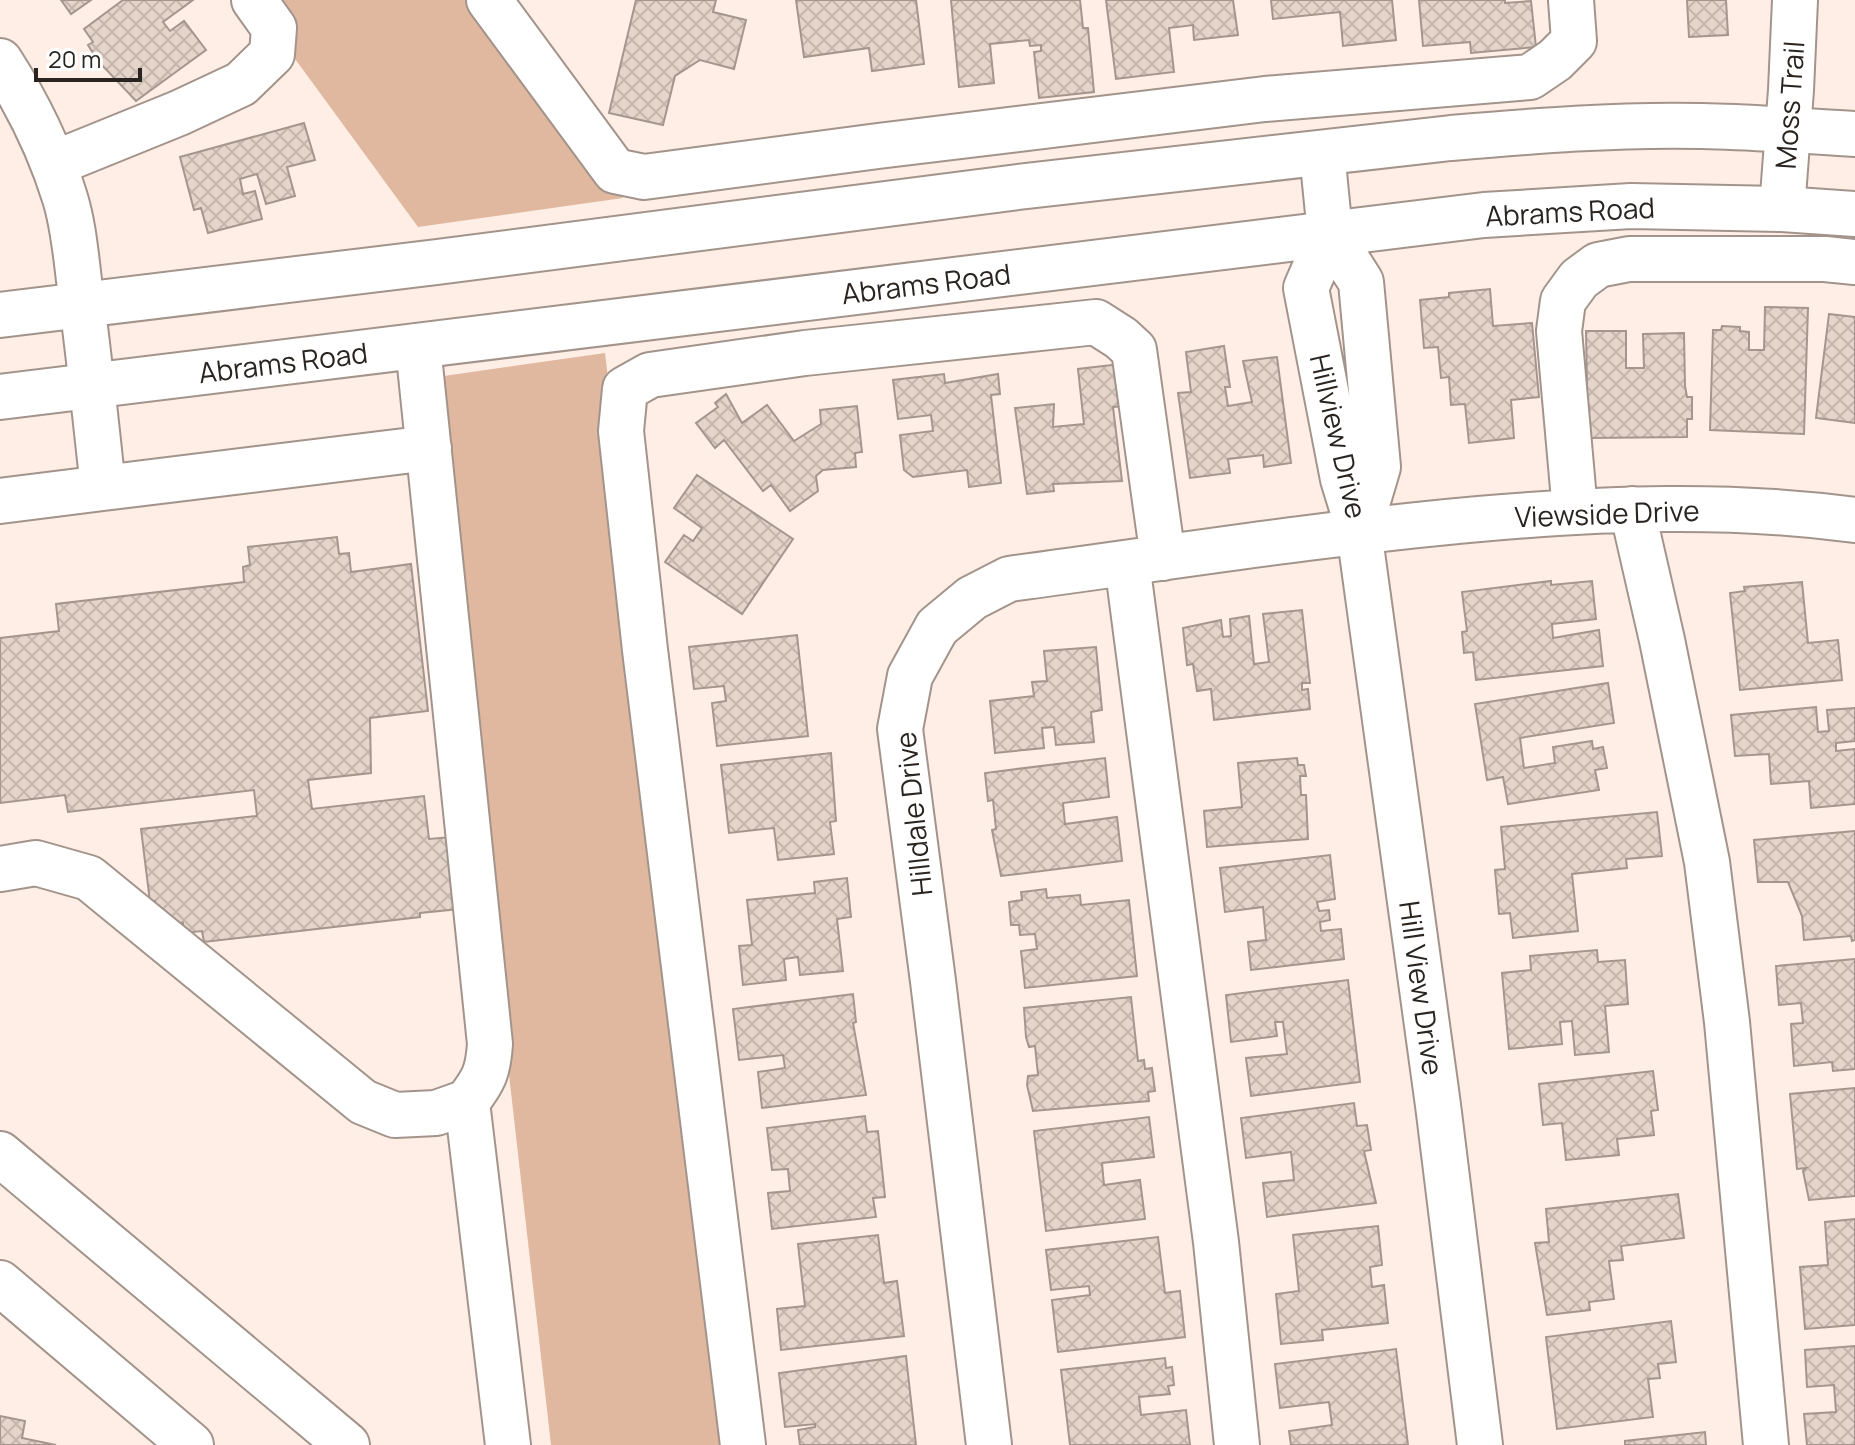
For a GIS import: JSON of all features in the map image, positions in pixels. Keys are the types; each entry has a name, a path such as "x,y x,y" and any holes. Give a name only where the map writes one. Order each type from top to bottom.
{"street":[{"path":"53,164 179,113 241,84 272,54 274,28 254,0"},
{"path":"489,0 615,171 644,177 1265,99 1530,77 1555,60 1574,41 1571,0"},
{"name":"Moss Trail","path":"1782,209 1795,0"},
{"path":"0,61 19,91 53,164 66,201 74,240 103,488"},
{"path":"0,315 1018,187 1467,137 1592,128 1701,126 1855,134"},
{"name":"Hillview Drive","path":"1322,153 1330,233 1361,282 1378,467 1359,531"},
{"name":"Abrams Road","path":"0,397 1484,215 1631,206 1855,214"},
{"path":"1575,511 1559,331 1563,301 1579,279 1598,265 1629,259 1825,259 1855,262"},
{"path":"743,1445 624,463 621,431 625,389 650,375 805,353 1096,322 1134,350 1145,561 1237,1445"},
{"path":"0,869 36,863 89,878 363,1102 395,1115 436,1113 467,1102 482,1083 489,1066 490,1044 418,346"},
{"path":"0,501 429,448"},
{"path":"1632,509 1707,862 1727,1022 1766,1445"},
{"name":"Viewside Drive","path":"1359,531 1575,511 1632,509 1751,510 1855,520"},
{"name":"Hilldale Drive","path":"989,1445 900,729 910,676 937,627 972,598 1009,579 1359,531"},
{"name":"Hill View Drive","path":"1359,531 1438,1105 1480,1445"},
{"path":"467,1102 508,1445"},
{"path":"0,1154 347,1445"},
{"path":"0,1283 191,1445"}],"shaded area":[{"path":"252,0 478,0 623,198 418,227"},
{"path":"605,353 736,1445 551,1445 430,378"}],"building":[{"path":"61,0 91,0 71,14"},
{"path":"123,0 193,0 163,22 170,31 184,21 206,50 136,101 98,61 88,45 93,42 84,29"},
{"path":"636,0 716,0 713,12 746,20 734,69 700,60 675,76 663,125 609,113"},
{"path":"796,0 916,0 924,64 872,71 869,48 804,57"},
{"path":"951,0 1080,0 1083,28 1088,28 1094,92 1039,98 1034,52 1041,51 1041,45 1030,46 1029,40 990,44 994,83 959,87"},
{"path":"1106,0 1233,0 1238,35 1194,40 1193,25 1169,28 1174,72 1116,79"},
{"path":"1271,0 1392,0 1396,40 1343,46 1340,12 1273,19"},
{"path":"1419,0 1531,1 1536,47 1471,53 1470,42 1423,46"},
{"path":"1687,0 1726,0 1728,35 1689,37"},
{"path":"304,123 315,160 287,167 295,196 266,204 257,174 240,179 243,194 255,191 262,219 208,233 201,208 194,210 180,157"},
{"path":"1490,289 1493,326 1532,323 1539,397 1511,400 1514,438 1469,443 1465,404 1451,405 1449,377 1441,378 1438,347 1424,348 1420,300 1449,297 1449,293"},
{"path":"1765,307 1808,308 1804,434 1710,430 1713,330 1721,330 1722,326 1740,327 1740,331 1749,332 1749,350 1764,350"},
{"path":"1829,314 1855,317 1855,423 1816,418"},
{"path":"1586,331 1626,331 1626,368 1644,368 1643,334 1684,333 1685,386 1687,397 1692,397 1692,419 1687,419 1687,437 1588,438"},
{"path":"1224,346 1230,387 1225,387 1228,406 1252,402 1243,361 1277,357 1291,463 1264,467 1263,455 1228,459 1230,473 1190,478 1178,393 1191,392 1186,352"},
{"path":"1120,364 1125,406 1113,407 1122,481 1053,484 1054,491 1027,494 1015,408 1054,404 1053,427 1084,424 1078,369"},
{"path":"944,374 945,383 998,374 1000,394 991,395 1001,483 969,487 967,470 913,477 904,470 900,435 933,431 931,415 898,419 893,380"},
{"path":"726,394 742,423 767,405 794,441 821,424 820,410 857,406 862,452 855,453 856,467 823,470 816,476 818,491 790,511 771,485 763,491 724,440 715,448 696,423 718,407 715,403"},
{"path":"697,475 793,539 742,614 665,562 684,535 693,541 702,528 674,508"},
{"path":"337,537 339,554 349,553 351,572 411,564 428,711 370,718 371,773 308,780 312,809 424,796 429,839 451,837 459,909 420,913 420,917 204,942 202,931 184,933 183,923 171,925 157,919 155,901 150,902 141,829 257,816 254,790 68,812 65,795 0,803 0,638 59,631 56,604 244,582 243,567 250,565 248,547"},
{"path":"1551,581 1551,585 1592,581 1596,619 1552,624 1553,638 1599,630 1603,666 1476,680 1473,652 1464,653 1462,632 1467,631 1462,592"},
{"path":"1802,582 1808,643 1838,640 1842,680 1740,690 1730,593 1745,591 1744,587"},
{"path":"1302,610 1310,683 1302,683 1302,690 1308,689 1310,709 1214,720 1211,689 1197,691 1193,664 1187,665 1183,628 1221,620 1223,637 1231,636 1230,619 1249,616 1254,664 1269,662 1263,614"},
{"path":"797,635 808,736 717,746 712,703 726,701 724,686 694,689 689,647"},
{"path":"1096,647 1102,710 1091,712 1094,742 1056,745 1054,727 1042,728 1044,748 995,753 990,701 1034,696 1032,682 1047,681 1044,651"},
{"path":"1608,683 1614,723 1520,738 1524,768 1555,763 1553,747 1592,741 1593,749 1603,747 1607,768 1595,770 1599,790 1508,804 1503,777 1487,780 1475,704"},
{"path":"1816,707 1818,732 1829,731 1827,710 1855,708 1855,741 1836,743 1836,751 1855,749 1855,804 1811,808 1809,781 1771,784 1769,754 1735,756 1731,715"},
{"path":"831,753 836,821 830,822 834,854 778,860 774,828 729,833 721,765"},
{"path":"1105,758 1109,797 1063,803 1065,824 1117,817 1122,861 1001,876 992,830 996,829 993,800 988,801 985,773"},
{"path":"1297,758 1298,765 1304,765 1306,776 1300,776 1301,795 1306,795 1308,839 1207,847 1204,811 1242,807 1238,763"},
{"path":"1657,812 1662,856 1626,859 1627,868 1572,874 1578,931 1513,938 1510,913 1499,914 1495,870 1505,869 1501,827"},
{"path":"1855,831 1855,940 1852,941 1851,936 1804,940 1802,916 1788,882 1758,882 1754,840"},
{"path":"1330,855 1335,899 1317,902 1319,911 1329,910 1330,920 1320,922 1321,931 1341,929 1344,959 1251,970 1248,942 1266,940 1263,907 1225,912 1220,868"},
{"path":"847,878 851,917 837,919 843,971 800,975 798,957 784,959 786,980 743,985 739,946 752,945 747,900 815,893 814,882"},
{"path":"1046,889 1047,898 1080,895 1081,905 1129,900 1137,976 1025,988 1021,951 1037,949 1035,934 1020,935 1019,925 1011,925 1009,902 1022,900 1021,892"},
{"path":"1597,950 1598,962 1625,960 1628,1004 1605,1006 1609,1052 1575,1055 1572,1021 1560,1022 1562,1044 1509,1049 1502,973 1531,970 1530,956"},
{"path":"1855,959 1855,1069 1833,1071 1832,1062 1794,1066 1791,1024 1803,1023 1801,1003 1779,1005 1776,966"},
{"path":"1348,980 1360,1082 1251,1096 1246,1058 1287,1054 1283,1022 1275,1022 1277,1036 1231,1042 1226,995"},
{"path":"853,994 856,1022 853,1023 866,1095 762,1108 758,1072 785,1068 783,1055 739,1060 733,1009"},
{"path":"1131,997 1138,1061 1144,1060 1145,1069 1152,1068 1155,1091 1148,1092 1149,1101 1033,1111 1028,1076 1038,1075 1035,1046 1029,1047 1026,1037 1024,1008"},
{"path":"1653,1071 1658,1110 1651,1111 1654,1135 1617,1139 1619,1155 1566,1160 1562,1123 1543,1125 1539,1084"},
{"path":"1855,1088 1855,1196 1809,1200 1803,1171 1806,1168 1797,1169 1790,1094"},
{"path":"1354,1103 1357,1126 1367,1125 1371,1150 1364,1151 1376,1203 1267,1217 1263,1183 1294,1180 1291,1152 1246,1158 1241,1118"},
{"path":"865,1116 867,1132 878,1131 885,1197 873,1198 876,1217 772,1229 768,1193 790,1191 788,1169 772,1170 767,1128"},
{"path":"1149,1117 1154,1157 1102,1163 1104,1185 1140,1180 1145,1219 1046,1231 1034,1131"},
{"path":"1678,1194 1684,1238 1621,1246 1623,1260 1609,1261 1614,1299 1589,1302 1590,1310 1547,1315 1535,1243 1549,1242 1546,1209"},
{"path":"1855,1219 1855,1325 1805,1329 1800,1267 1828,1265 1825,1222"},
{"path":"1378,1226 1382,1265 1370,1267 1372,1287 1384,1285 1388,1323 1322,1330 1323,1340 1281,1344 1276,1294 1299,1291 1293,1235"},
{"path":"878,1235 884,1283 897,1281 904,1336 781,1350 777,1309 805,1306 798,1244"},
{"path":"1158,1237 1165,1293 1180,1291 1185,1337 1058,1352 1052,1300 1090,1295 1089,1286 1051,1290 1046,1250"},
{"path":"1671,1321 1676,1362 1658,1364 1660,1378 1648,1379 1653,1417 1557,1429 1546,1337"},
{"path":"1855,1346 1855,1445 1807,1445 1804,1414 1836,1412 1834,1385 1807,1387 1805,1350"},
{"path":"1396,1349 1408,1445 1291,1445 1289,1431 1332,1425 1329,1402 1280,1408 1275,1364"},
{"path":"906,1356 916,1445 800,1445 798,1430 815,1427 815,1424 785,1427 779,1373"},
{"path":"1165,1358 1166,1368 1172,1367 1174,1385 1168,1386 1170,1394 1139,1397 1141,1415 1186,1410 1190,1445 1070,1445 1061,1370"},
{"path":"0,1416 25,1421 22,1438 56,1445 0,1445"},
{"path":"1705,1432 1706,1445 1625,1445 1625,1441"}]}
